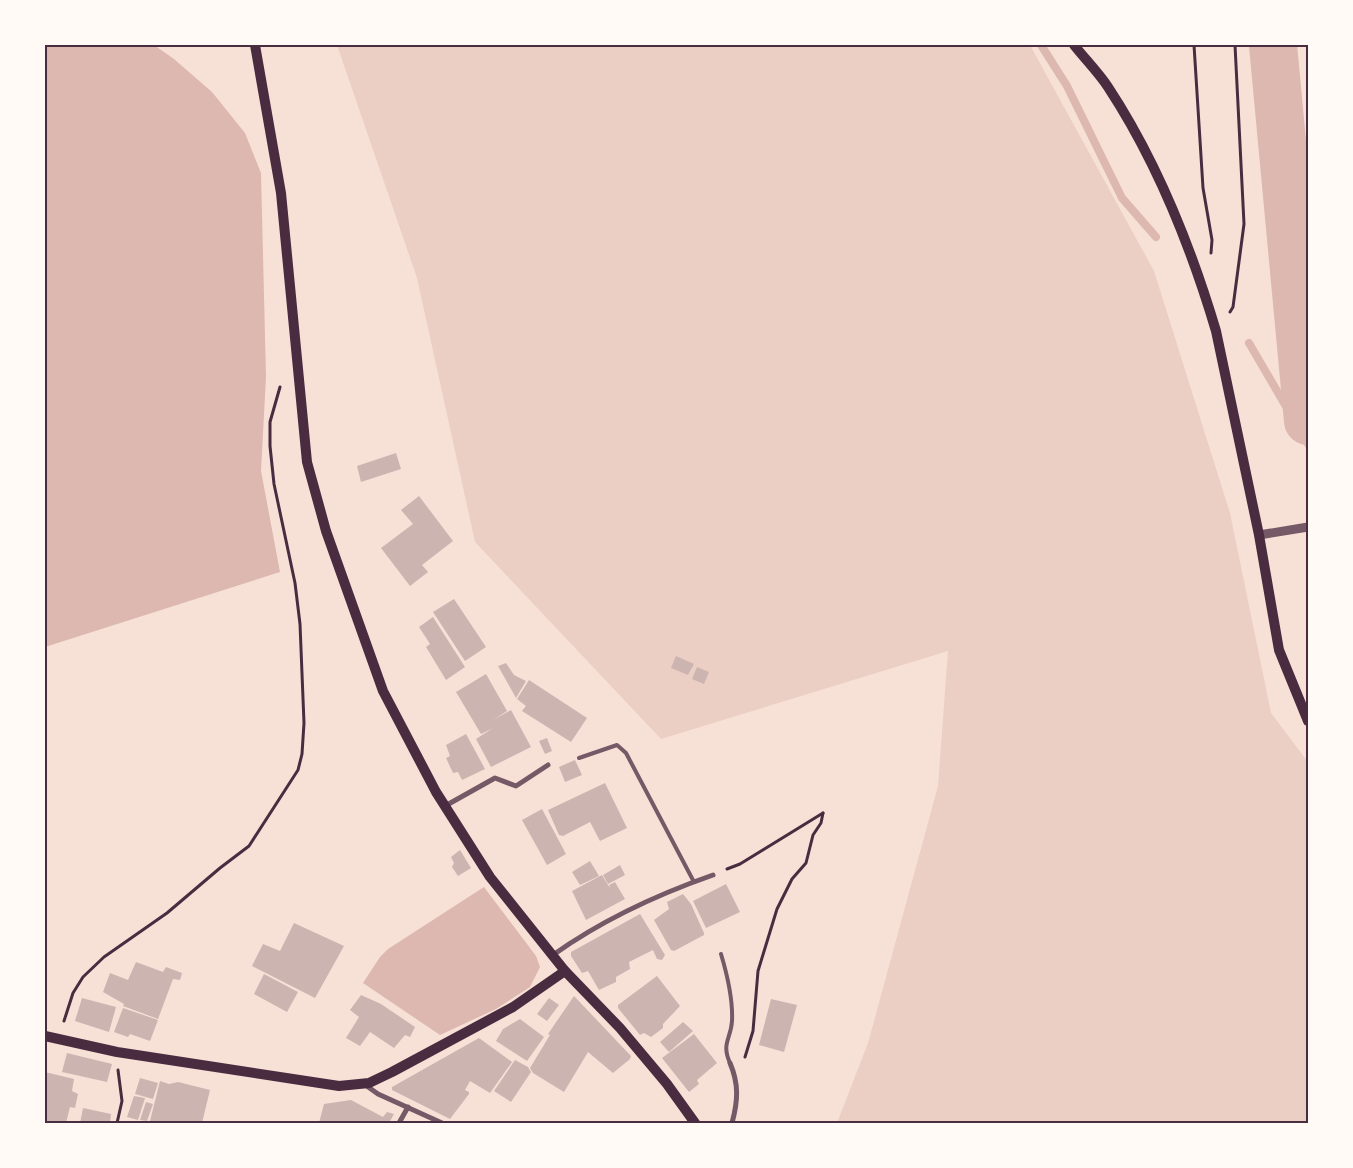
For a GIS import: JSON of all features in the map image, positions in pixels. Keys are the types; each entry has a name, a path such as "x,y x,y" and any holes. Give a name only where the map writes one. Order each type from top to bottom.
{"main road":[{"path":"255,45 281,194 307,462 326,531 383,691 445,806 490,877 565,971 620,1028 667,1084 695,1123"},
{"path":"1074,45 1107,86 1139,141 1167,199 1207,299 1216,331 1259,535 1279,650 1308,721"},
{"path":"45,1036 117,1052 340,1086 364,1083 392,1072 513,1007 565,971"}],"street":[{"path":"1259,535 1308,527"},
{"path":"445,806 495,778 516,786 548,765"},
{"path":"553,955 606,920 713,875"},
{"path":"730,1063 735,1075 738,1104 732,1123"},
{"path":"364,1083 378,1094 442,1123"},
{"path":"399,1123 408,1107"}],"lane":[{"path":"579,758 617,745 626,753 694,882"},
{"path":"721,954 731,1008 732,1024 724,1051 730,1063"}],"path":[{"path":"1194,45 1203,188 1212,240 1210,260"},
{"path":"1233,307 1244,224 1235,45"},
{"path":"58,1039 73,993 83,977 104,957 167,913 249,846 298,770 302,754 304,722 300,624 295,583 274,484 270,446 270,422 274,404 286,374 296,363"},
{"path":"713,875 740,864 823,813 820,823 812,835 806,863 792,879 777,909 758,970 754,1031 744,1060 735,1075"},
{"path":"117,1052 122,1102 118,1123"}],"shaded area":[{"path":"45,45 154,45 174,59 212,92 245,133 261,173 266,377 261,471 280,572 45,647"},
{"path":"337,45 1030,45 1154,271 1230,513 1271,713 1308,762 1308,1123 837,1123 868,1043 938,786 948,651 661,739 475,542 417,278"},
{"path":"484,887 536,956 540,967 530,987 496,1009 440,1035 363,983 380,957 388,949"}],"building":[{"path":"396,453 401,469 361,482 357,466"},
{"path":"419,496 453,541 422,565 428,572 410,586 381,548 413,524 401,510"},
{"path":"454,599 486,647 465,661 433,612"},
{"path":"433,617 465,667 446,680 426,647 430,644 419,627"},
{"path":"676,656 694,664 688,675 671,668"},
{"path":"506,663 514,675 526,681 516,698 498,666"},
{"path":"697,667 709,672 704,684 692,679"},
{"path":"486,674 507,711 493,720 511,710 531,747 491,767 476,739 493,728 481,734 456,692"},
{"path":"529,680 587,718 571,742 522,711 526,706 517,699"},
{"path":"466,734 485,769 462,780 458,772 453,773 446,758 450,756 446,745"},
{"path":"547,738 552,751 545,754 539,741"},
{"path":"575,760 582,775 565,782 559,767"},
{"path":"605,783 627,828 600,841 590,822 563,836 559,835 548,810"},
{"path":"542,809 566,854 547,865 522,820"},
{"path":"460,850 471,868 458,876 452,867 454,863 451,857"},
{"path":"590,861 599,876 580,885 572,872"},
{"path":"620,865 625,875 608,884 603,875"},
{"path":"602,875 610,888 609,885 615,882 625,899 586,920 572,891"},
{"path":"726,884 740,912 706,928 693,901"},
{"path":"683,894 691,904 704,935 674,951 671,950 654,920 669,909 667,902"},
{"path":"640,914 665,955 662,960 657,959 653,950 629,962 630,969 616,977 616,982 599,990 588,971 582,973 571,956 571,952"},
{"path":"294,923 344,946 315,998 252,966 263,944 280,951"},
{"path":"136,962 163,972 166,967 182,973 180,980 173,979 158,1019 123,1006 124,1004 103,992 110,973 128,980"},
{"path":"264,974 298,992 287,1012 254,994"},
{"path":"657,976 680,1006 663,1024 663,1028 651,1037 644,1033 640,1035 618,1008 618,1005"},
{"path":"361,995 381,1004 415,1027 410,1037 405,1035 394,1048 370,1032 360,1046 346,1038 359,1017 350,1010"},
{"path":"574,996 631,1056 613,1073 588,1052 564,1092 533,1073 530,1068 550,1035 548,1034"},
{"path":"82,998 116,1007 109,1032 75,1021"},
{"path":"549,998 559,1005 547,1021 537,1014"},
{"path":"771,999 797,1005 784,1052 759,1045"},
{"path":"123,1008 158,1020 150,1041 130,1034 128,1037 114,1032"},
{"path":"520,1019 544,1037 527,1061 496,1041 503,1029"},
{"path":"683,1022 693,1031 669,1052 660,1042"},
{"path":"694,1034 717,1063 697,1080 699,1084 689,1092 662,1058"},
{"path":"479,1038 512,1062 490,1093 470,1081 465,1090 469,1094 450,1119 392,1090 392,1087"},
{"path":"67,1053 112,1064 107,1082 62,1072"},
{"path":"515,1060 528,1067 531,1072 511,1102 494,1091"},
{"path":"45,1072 74,1079 72,1091 78,1094 75,1108 70,1107 66,1123 45,1123"},
{"path":"140,1078 158,1083 153,1099 135,1094"},
{"path":"160,1081 169,1084 178,1082 210,1090 202,1123 150,1121"},
{"path":"134,1096 145,1098 138,1120 127,1117"},
{"path":"351,1100 383,1117 387,1112 394,1114 389,1123 319,1123 324,1104"},
{"path":"146,1102 153,1104 147,1121 140,1120"},
{"path":"83,1108 111,1114 110,1123 80,1123"}],"waterway":[{"path":"1041,45 1067,86 1122,198 1156,237"},
{"path":"1273,45 1308,421"},
{"path":"1249,343 1308,444"}]}
